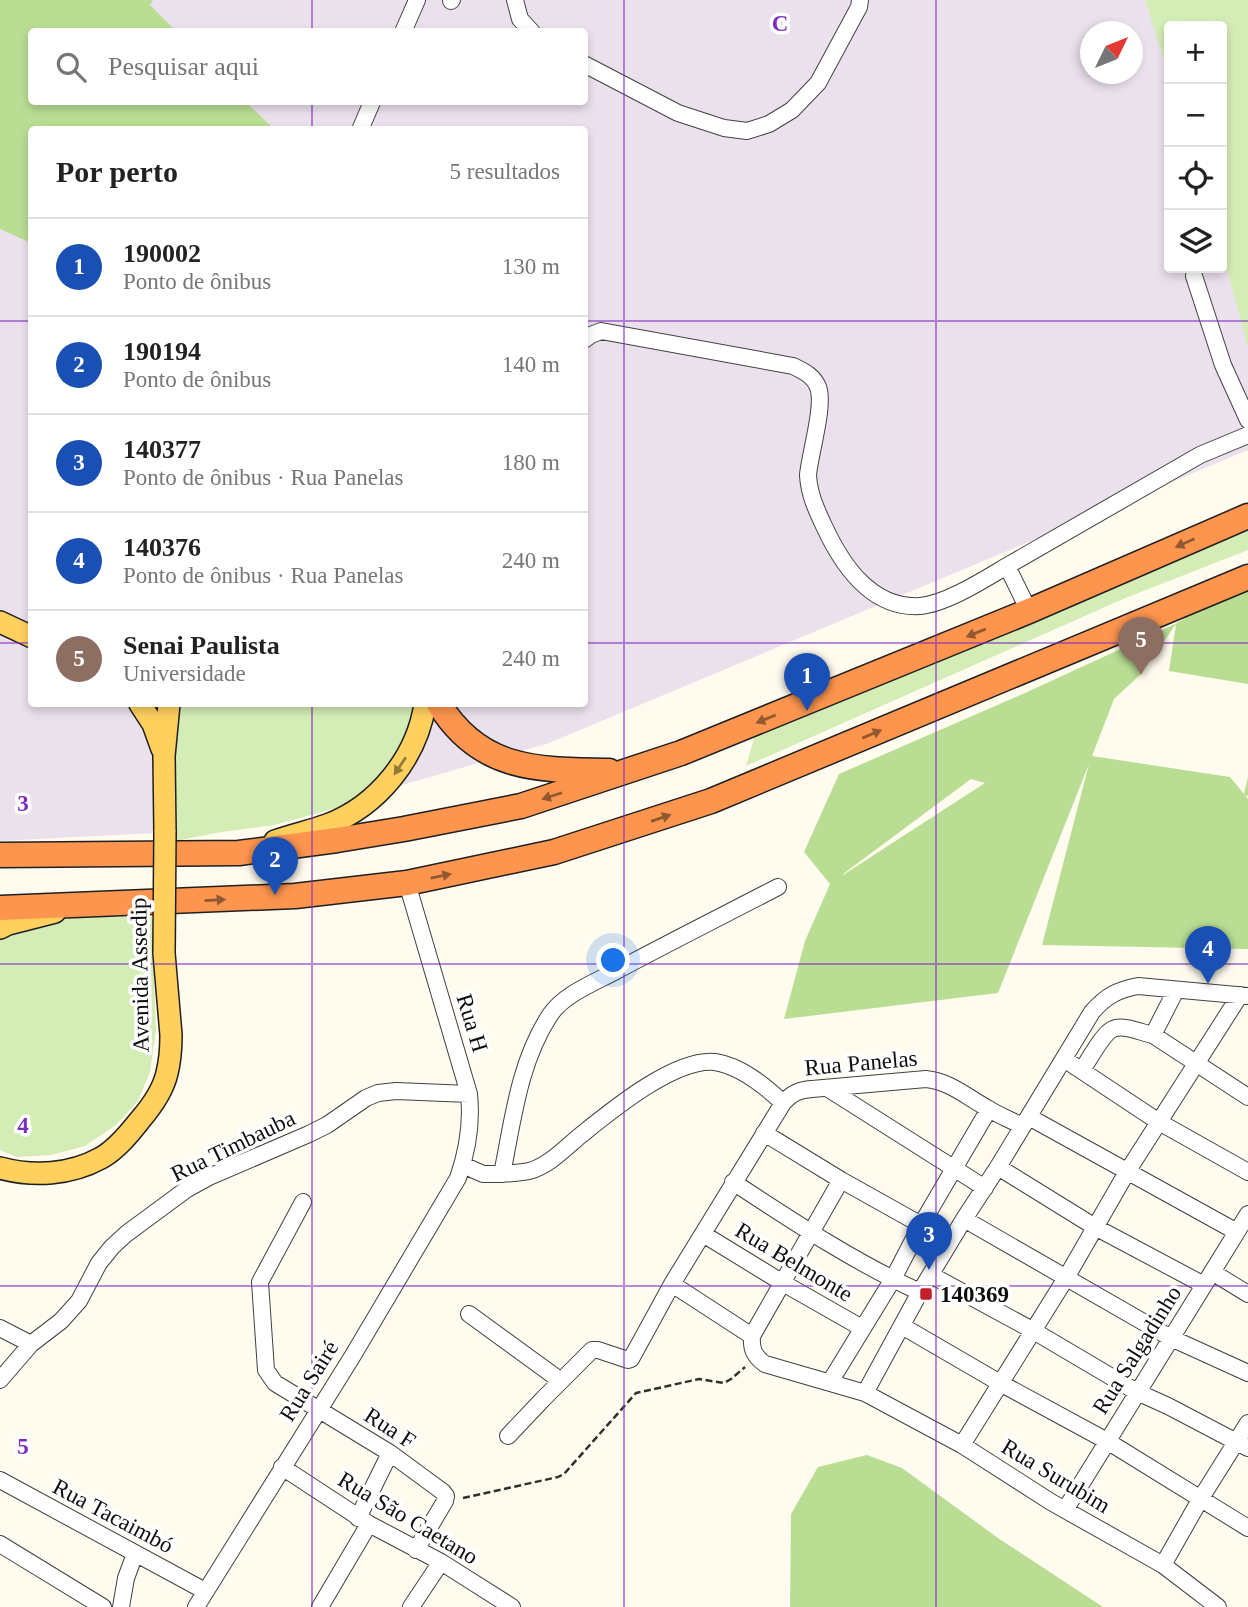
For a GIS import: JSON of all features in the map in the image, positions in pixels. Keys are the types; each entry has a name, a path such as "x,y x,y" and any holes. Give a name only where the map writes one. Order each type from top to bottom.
{"highway":[{"path":"0,855 239,853 404,829 521,806 681,753 1029,611 1248,516"},
{"path":"0,908 295,896 407,883 554,852 711,801 1248,577"},
{"path":"441,707 466,738 504,760 559,771 631,771"}],"main road":[{"path":"0,614 28,622"},
{"path":"0,622 28,635"},
{"path":"142,707 153,724 164,756"},
{"name":"Avenida Assedip","path":"0,1168 32,1174 60,1172 103,1157 127,1137 156,1100 167,1074 171,1035 164,953 164,756 169,707"},
{"path":"239,853 328,825 355,811 378,793 398,770 413,744 425,707"},
{"path":"0,928 78,906"}],"street":[{"path":"405,28 417,0"},
{"path":"515,0 520,19 528,28"},
{"path":"588,66 678,113 724,128 747,131 769,124 793,110 818,83 859,8 860,0"},
{"path":"362,126 371,105"},
{"path":"1194,275 1223,365 1248,420"},
{"path":"588,337 601,331 793,366 805,371 818,387 821,401 808,475 808,488 815,508 834,548 857,578 872,593 888,602 904,606 923,606 955,596 1200,455 1248,435"},
{"path":"1007,566 1029,611"},
{"name":"Rua H","path":"407,883 469,1094 471,1115 460,1172"},
{"path":"502,1174 529,1056 557,1006 644,956 778,887"},
{"path":"865,1393 950,1241 999,1167 1091,1012 1100,1002 1121,989 1138,986 1244,995"},
{"path":"1153,1035 1176,990"},
{"path":"962,1445 1066,1279 1127,1171 1244,995"},
{"path":"1082,1070 1111,1029 1125,1028 1153,1035 1248,1097"},
{"path":"1064,1059 1159,1122 1248,1172"},
{"path":"460,1172 502,1174 531,1171 650,1084 692,1065 708,1062 726,1065 758,1082 783,1103"},
{"name":"Rua Panelas","path":"561,1381 595,1349 631,1359 733,1182 783,1103 798,1090 935,1080 989,1109 1026,1122 1127,1171 1245,1221"},
{"path":"827,1088 985,1188"},
{"name":"Rua Timbauba","path":"0,1380 31,1344 70,1312 79,1301 99,1263 112,1247 187,1189 327,1125 366,1098 378,1093 396,1091 469,1094"},
{"path":"830,1382 893,1279 921,1225 989,1109"},
{"path":"764,1133 950,1241"},
{"path":"999,1167 1095,1227 1248,1294"},
{"name":"Rua Sairé","path":"196,1607 352,1357 460,1172"},
{"path":"756,1357 752,1349 752,1336 841,1180"},
{"path":"733,1182 811,1234 920,1292"},
{"name":"Rua F","path":"303,1202 260,1282 266,1370 275,1382 390,1453 437,1486 446,1496 446,1502"},
{"path":"964,1219 1171,1338 1248,1373"},
{"name":"Rua Salgadinho","path":"1065,1510 1245,1221"},
{"name":"Rua Belmonte","path":"703,1234 862,1328"},
{"path":"931,1275 1137,1392 1241,1445"},
{"path":"672,1284 752,1336"},
{"path":"469,1314 561,1381 508,1436"},
{"path":"902,1326 1107,1441 1248,1528"},
{"path":"0,1328 31,1344"},
{"name":"Rua Surubim","path":"756,1357 765,1364 783,1370 865,1393 962,1445 1065,1510 1163,1565 1218,1607"},
{"path":"1163,1565 1201,1498 1241,1445 1248,1423"},
{"path":"320,1607 363,1521 390,1453"},
{"name":"Rua São Caetano","path":"282,1467 363,1521 441,1562 495,1603 512,1607"},
{"name":"Rua Tacaimbó","path":"0,1480 205,1591"},
{"path":"416,1550 446,1502"},
{"path":"0,1544 103,1607"},
{"path":"121,1607 126,1578 135,1554"},
{"path":"411,1607 441,1562"}],"path":[{"path":"446,1502 558,1478 636,1393 699,1379 724,1383 756,1357"}],"shaded area":[{"path":"0,0 1248,0 1248,450 549,743 251,828 0,841"}],"green space":[{"path":"0,0 153,0 150,5 173,28 28,28 28,105 249,105 271,126 28,126 28,242 0,229"},
{"path":"1145,0 1248,0 1248,348 1227,269 1227,21 1164,21 1164,60"},
{"path":"1248,531 1248,550 1123,599 746,766 755,735"},
{"path":"1248,590 1248,684 1169,671 1176,624 1141,674 1114,699 1092,756 1230,777 1244,794 1248,777 1248,796 1245,795 1248,799 1248,949 1042,945 1089,764 998,993 784,1019 805,941 830,884 804,852 839,774 1025,693 1177,623 1194,612","holes":["971,779 985,783 843,875"]},
{"path":"178,707 417,707 402,752 378,787 351,804 274,825 170,842 173,752"},
{"path":"87,916 152,917 156,1030 150,1072 138,1101 116,1125 85,1146 51,1155 17,1157 0,1150 0,936 53,921"},
{"path":"867,1455 902,1468 998,1538 1103,1607 790,1607 791,1514 818,1467"}],"place":[{"name":"Senai Paulista","path":"1141,675"},
{"name":"190002","path":"807,711"},
{"name":"190194","path":"275,895"},
{"name":"140376","path":"1208,984"},
{"name":"140377","path":"929,1270"},
{"name":"140369","path":"926,1294"}]}
